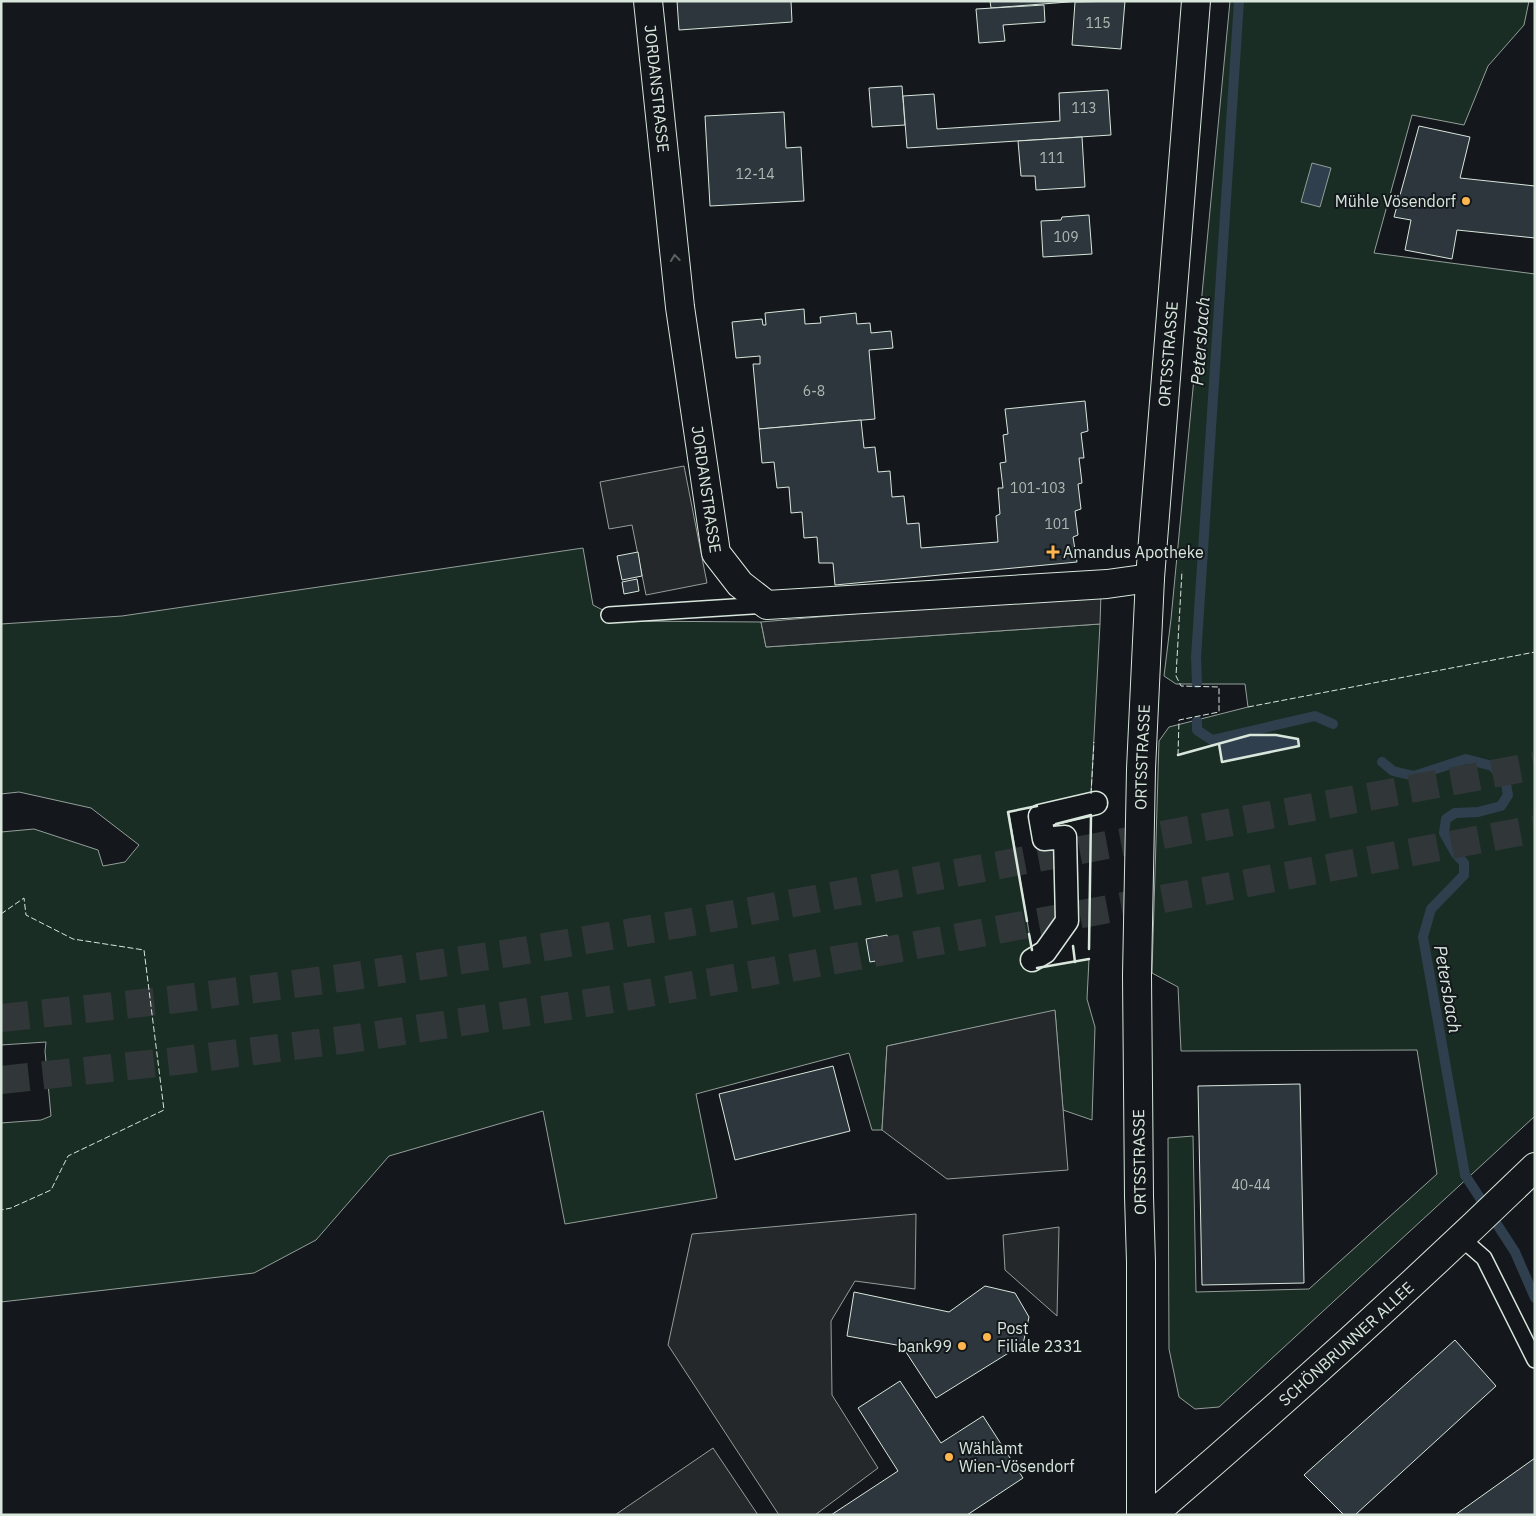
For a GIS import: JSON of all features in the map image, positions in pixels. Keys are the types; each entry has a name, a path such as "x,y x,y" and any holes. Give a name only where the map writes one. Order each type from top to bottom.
{"street":[{"name":"JORDANSTRASSE","path":"648,1 680,307 716,552 740,584 767,605"},
{"name":"ORTSSTRASSE","path":"1141,1515 1141,1262 1137,975 1141,769 1150,578 1196,1"},
{"path":"767,605 1106,584 1150,578"},
{"path":"1032,960 1045,952 1067,921 1065,837 1044,839 1040,816 1096,803"},
{"name":"SCHÖNBRUNNER ALLEE","path":"1152,1515 1242,1438 1535,1167"}],"lane":[{"path":"609,615 767,605"},
{"path":"1468,1231 1484,1258 1535,1360"}],"green space":[{"path":"1230,1 1529,1 1524,25 1488,66 1464,125 1412,115 1374,253 1535,274 1535,1116 1219,1407 1195,1409 1179,1397 1169,1349 1168,1138 1193,1136 1196,1292 1309,1289 1437,1174 1417,1050 1181,1051 1178,987 1152,973 1159,741 1169,727 1248,707 1245,684 1176,684 1164,676"},
{"path":"583,548 593,605 624,621 761,622 766,647 1100,624 1091,794 1009,812 1035,968 1089,959 1087,999 1095,1027 1092,1120 1063,1110 1055,1011 887,1046 882,1130 872,1130 849,1053 696,1094 717,1198 565,1224 543,1111 389,1156 316,1240 254,1273 1,1302 1,1123 41,1120 51,1116 45,1051 46,1042 1,1045 1,832 34,829 98,850 103,866 125,862 139,845 91,808 19,792 1,794 1,624 122,616"}],"shaded area":[{"path":"684,466 707,583 646,595 632,525 609,529 600,482"},
{"path":"1101,592 1100,624 766,647 761,622"},
{"path":"1055,1010 1068,1170 947,1179 882,1130 887,1046"},
{"path":"916,1214 915,1289 855,1281 831,1321 832,1395 878,1468 815,1515 779,1515 668,1345 692,1234"},
{"path":"1059,1227 1057,1316 1005,1270 1003,1235"},
{"path":"713,1448 758,1515 615,1515"}],"water":[{"path":"1312,163 1331,168 1320,207 1301,202"},
{"path":"1250,735 1276,735 1298,739 1299,746 1222,762 1219,744"}],"building":[{"path":"677,1 791,1 792,22 679,30"},
{"path":"990,1 1081,1 991,8"},
{"path":"1125,1 1121,49 1072,45 1075,2"},
{"path":"1044,5 1045,22 1003,25 1005,41 979,43 976,9"},
{"path":"902,86 905,125 872,127 869,88"},
{"path":"1108,90 1111,135 907,148 903,96 934,94 937,129 1060,121 1059,93"},
{"path":"784,112 786,148 801,147 804,201 710,206 705,116"},
{"name":"Mühle Vösendorf","path":"1419,126 1470,137 1460,178 1535,186 1535,238 1457,230 1452,259 1405,250 1411,220 1394,217"},
{"path":"1082,137 1085,187 1036,190 1035,176 1021,176 1018,141"},
{"path":"1089,215 1092,254 1043,257 1041,221"},
{"path":"804,309 805,324 821,323 820,317 856,313 857,324 870,323 871,333 891,331 893,348 869,350 875,419 759,429 753,364 760,364 760,356 736,358 732,322 762,319 763,325 766,325 765,313"},
{"path":"1085,401 1088,431 1081,433 1084,458 1079,458 1082,483 1078,484 1081,509 1075,511 1078,535 1073,537 1077,562 835,585 833,563 819,563 817,537 804,538 802,512 791,513 789,487 777,488 774,462 762,463 759,429 861,420 864,448 875,447 878,472 890,471 892,497 904,496 907,524 919,523 921,548 998,542 996,516 1000,514 998,488 1003,488 1000,463 1006,462 1003,435 1008,434 1005,409"},
{"path":"638,552 642,576 622,580 617,556"},
{"path":"637,579 639,591 624,594 622,582"},
{"path":"887,935 892,958 870,962 866,939"},
{"path":"833,1066 850,1131 735,1160 719,1094"},
{"path":"1300,1084 1304,1283 1202,1285 1198,1086"},
{"path":"985,1286 1015,1293 1029,1317 1023,1344 936,1398 902,1346 847,1336 854,1292 949,1312"},
{"path":"1455,1340 1496,1386 1355,1515 1344,1515 1304,1475"},
{"name":"Wählamt Wien-Vösendorf","path":"900,1381 941,1443 983,1416 1023,1478 967,1515 831,1515 898,1471 858,1408"},
{"path":"1535,1458 1535,1515 1455,1515"}],"waterway":[{"name":"Petersbach","path":"1197,683 1196,657 1239,1"},
{"name":"Petersbach","path":"1197,721 1197,730 1212,740 1315,716 1333,724"},
{"name":"Petersbach","path":"1382,762 1393,771 1414,776 1466,759 1492,766 1505,779 1508,795 1501,806 1478,812 1455,813 1446,819 1444,833 1456,854 1464,863 1464,875 1431,909 1423,937 1465,1175 1515,1252 1535,1298"}],"tunnel":[{"path":"1,1018 169,1000 348,977 509,953 680,924 1535,766"},
{"path":"1,1080 176,1061 350,1039 620,998 858,956 1535,829"}],"fence":[{"path":"1178,755 1179,720 1219,712 1219,687 1181,686 1176,676 1182,571"},
{"path":"1248,707 1535,652"},
{"path":"1091,794 1094,742"},
{"path":"1,914 24,898 26,915 73,939 144,950 164,1110 68,1156 51,1190 11,1208 1,1210"}],"wall":[{"path":"1178,755 1250,735 1276,735 1298,739 1299,746 1222,762 1219,744"},
{"path":"1027,921 1008,812 1037,806"},
{"path":"1056,824 1091,815 1089,949"},
{"path":"1029,934 1032,950"},
{"path":"1073,946 1075,962"},
{"path":"1037,968 1089,959"}],"place":[{"name":"Mühle Vösendorf","path":"1466,201"},
{"name":"Amandus Apotheke","path":"1053,552"},
{"name":"Post Filiale 2331","path":"987,1337"},
{"name":"bank99","path":"962,1346"},
{"name":"Wählamt Wien-Vösendorf","path":"949,1457"}]}
